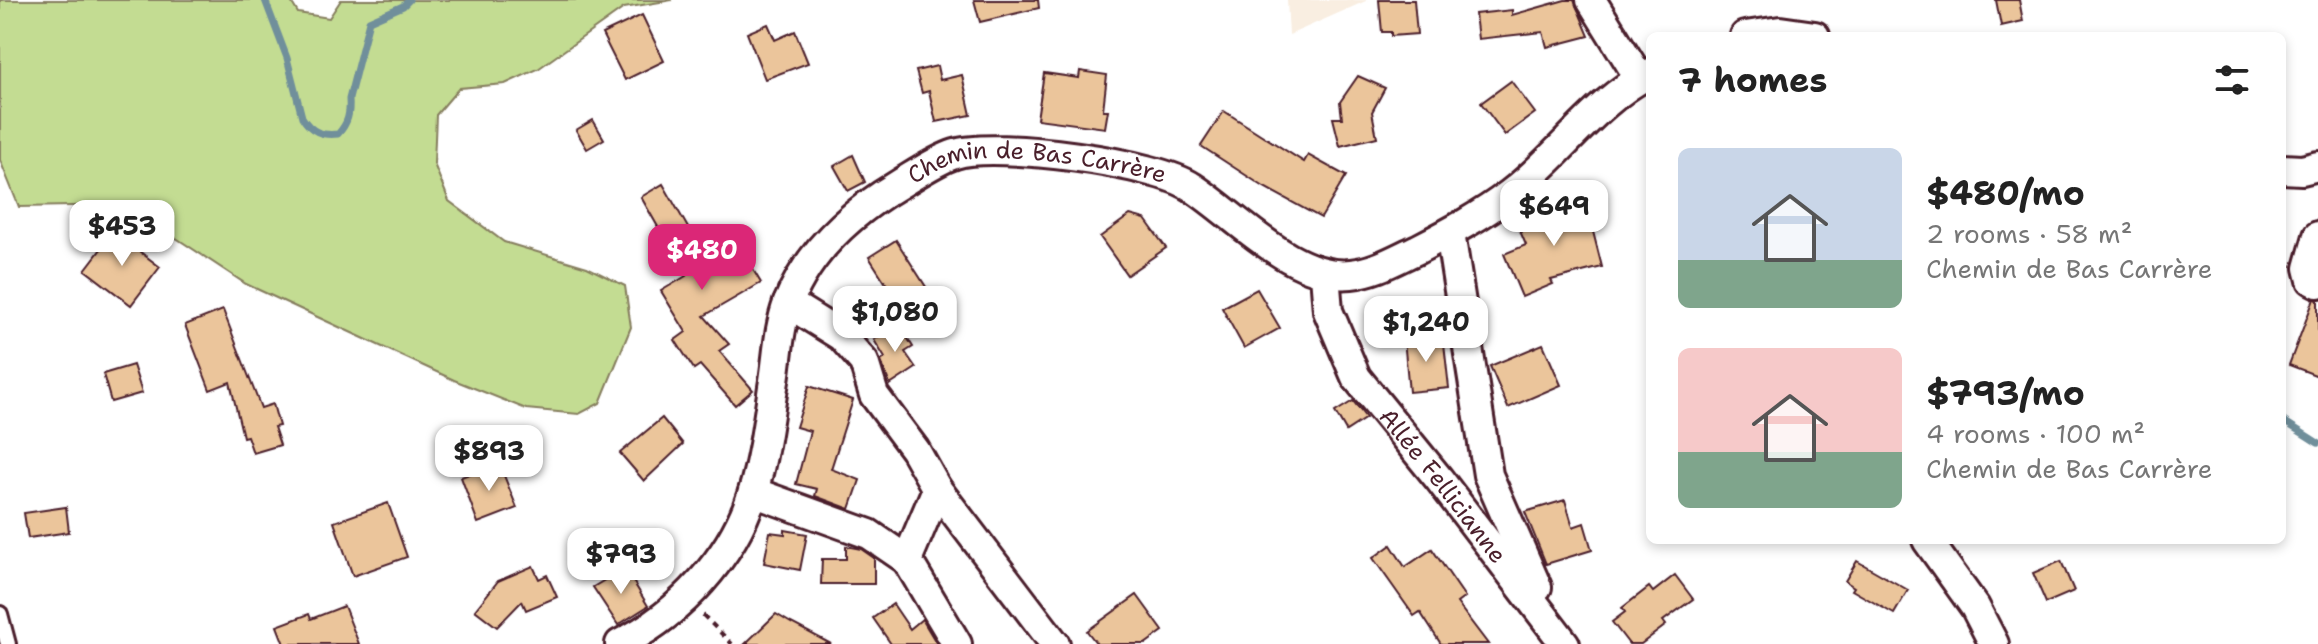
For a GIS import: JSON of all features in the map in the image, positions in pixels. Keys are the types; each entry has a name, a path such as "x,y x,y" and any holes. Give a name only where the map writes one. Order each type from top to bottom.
{"street":[{"path":"1591,0 1645,76"},
{"name":"Chemin de Bas Carrère","path":"637,640 713,569 737,530 753,492 773,388 780,329 788,303 805,269 835,231 896,186 954,155 989,149 1052,154 1156,172 1189,184 1288,258 1325,274 1351,274 1375,269 1450,233 1511,194 1580,128 1645,76"},
{"path":"2286,169 2318,166"},
{"path":"1450,233 1488,475 1537,586 1540,609"},
{"path":"2318,236 2309,268 2312,280 2318,283"},
{"name":"Allée Fellicianne","path":"1325,274 1328,311 1356,377 1565,644"},
{"path":"788,303 841,336 864,362 874,395 915,450 937,489 1055,644"},
{"path":"907,560 937,489"},
{"path":"753,492 869,534 907,560 957,644"},
{"path":"1930,544 1975,607 1994,644"}],"lane":[{"path":"0,614 8,644"}],"path":[{"path":"685,597 732,644"}],"shaded area":[{"path":"1287,0 1368,0 1289,35"}],"green space":[{"path":"0,0 290,0 298,13 329,18 341,0 672,0 624,8 538,69 505,84 459,88 436,115 434,164 449,201 504,242 587,267 625,286 631,327 600,403 579,414 526,409 454,380 246,284 126,205 19,207 0,160"}],"building":[{"path":"974,0 1038,0 1039,8 980,22"},
{"path":"1379,0 1414,0 1417,34 1391,36 1391,32 1382,32"},
{"path":"1574,0 1589,36 1547,47 1543,32 1478,39 1475,14 1512,10 1512,15"},
{"path":"1996,0 2019,0 2023,21 2001,26"},
{"path":"642,15 664,61 625,80 602,34"},
{"path":"768,24 775,40 795,31 808,63 765,79 747,33"},
{"path":"937,66 940,80 962,75 971,115 936,122 929,91 922,93 916,71"},
{"path":"1080,71 1107,75 1103,110 1108,110 1105,128 1037,119 1044,73 1079,78"},
{"path":"1358,76 1385,88 1372,112 1377,137 1340,146 1333,118 1342,118 1340,102"},
{"path":"1511,81 1535,113 1505,135 1481,103"},
{"path":"1224,111 1304,162 1308,155 1346,176 1321,218 1264,187 1201,146"},
{"path":"593,120 604,139 587,149 576,130"},
{"path":"853,155 865,182 848,191 834,166"},
{"path":"663,184 700,249 720,238 730,254 740,248 761,283 704,316 729,344 719,351 753,390 735,405 700,365 694,369 675,340 686,332 661,291 686,276 641,197"},
{"path":"1585,200 1602,267 1551,280 1553,284 1522,297 1504,254 1526,245 1517,224 1550,209"},
{"path":"1130,215 1145,219 1166,248 1127,275 1100,237"},
{"path":"114,232 160,267 131,305 85,270"},
{"path":"896,240 928,290 901,307 869,257"},
{"path":"1257,289 1280,328 1244,348 1222,308"},
{"path":"2314,299 2318,300 2318,376 2289,365"},
{"path":"223,310 261,408 273,404 279,426 274,427 280,445 253,453 247,436 243,437 230,382 210,390 185,325"},
{"path":"898,323 913,347 905,352 916,368 890,385 881,361 885,358 874,340"},
{"path":"1443,335 1449,388 1409,392 1404,339"},
{"path":"1543,344 1561,385 1508,408 1490,366"},
{"path":"133,365 142,393 111,402 103,374"},
{"path":"809,386 853,400 831,469 860,480 850,509 815,496 817,489 796,484 810,431 796,427"},
{"path":"1353,401 1366,418 1346,431 1335,412"},
{"path":"662,418 683,444 644,481 620,453"},
{"path":"499,463 517,508 478,523 461,477"},
{"path":"1565,500 1573,527 1584,523 1592,550 1546,564 1525,512"},
{"path":"388,503 407,557 353,576 334,522"},
{"path":"66,507 69,532 28,538 24,513"},
{"path":"785,530 807,534 800,570 764,563 770,532 785,534"},
{"path":"1391,545 1405,567 1432,549 1465,597 1457,603 1488,644 1441,644 1420,612 1414,616 1373,558"},
{"path":"846,546 861,549 874,558 874,584 821,584 822,559 846,559"},
{"path":"1857,561 1908,590 1894,614 1852,590 1854,587 1845,581"},
{"path":"2061,561 2074,591 2046,603 2033,573"},
{"path":"533,566 539,579 547,575 557,597 526,610 522,601 497,627 475,610 498,581"},
{"path":"625,568 648,606 618,625 593,587"},
{"path":"1675,575 1693,599 1663,621 1666,625 1641,644 1629,644 1612,622 1625,612 1622,608 1649,587 1653,592"},
{"path":"1137,595 1163,631 1145,644 1097,644 1087,631"},
{"path":"893,604 910,629 922,619 937,644 891,644 873,618"},
{"path":"344,606 359,644 284,644 277,626 309,614 311,619"},
{"path":"776,614 791,623 831,644 745,644"}],"waterway":[{"path":"265,0 287,58 302,117 313,129 332,134 338,134 348,118 349,99 369,21 403,6 409,0"},
{"path":"2286,423 2318,443"}]}
